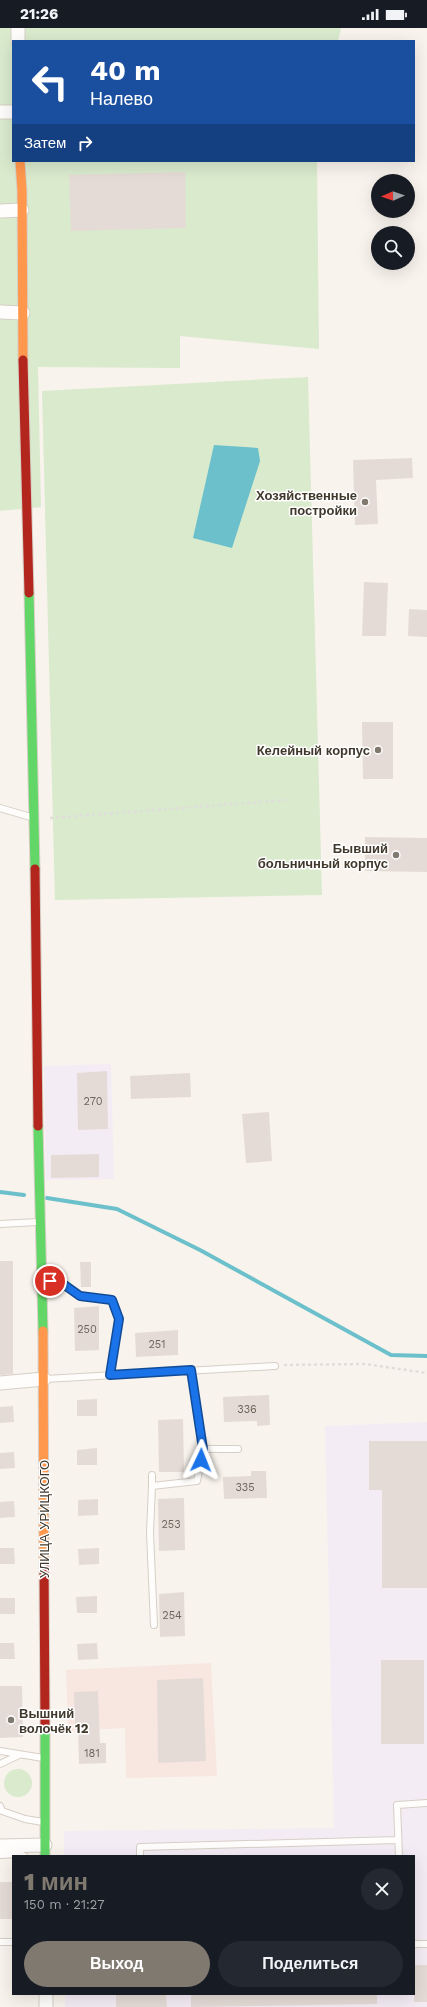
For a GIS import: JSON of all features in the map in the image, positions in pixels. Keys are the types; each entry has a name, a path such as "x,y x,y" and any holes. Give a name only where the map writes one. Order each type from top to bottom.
{"street":[{"path":"18,28 18,40"},
{"path":"0,112 12,112"},
{"name":"УЛИЦА УРИЦКОГО","path":"20,162 22,210 23,410 28,536 35,819 38,1183 44,1379 45,1850"},
{"path":"0,210 22,210"},
{"path":"0,312 23,313"},
{"path":"0,1383 44,1379"},
{"path":"0,1846 45,1850"},
{"path":"46,1995 46,2007"}],"lane":[{"path":"0,808 35,819"},
{"path":"0,1224 39,1222"},
{"path":"41,1281 59,1281 80,1296 112,1300 119,1319 110,1375"},
{"path":"44,1379 275,1366"},
{"path":"152,1486 197,1482 203,1449 191,1370"},
{"path":"203,1449 238,1449"},
{"path":"152,1475 150,1533 154,1625"},
{"path":"0,1752 44,1758"},
{"path":"0,1764 19,1755"},
{"path":"399,1855 397,1805 427,1803"},
{"path":"0,1806 2,1811 25,1819 44,1822"},
{"path":"140,1855 140,1847 398,1840"},
{"path":"0,1855 22,1855"},
{"path":"0,1942 12,1942"},
{"path":"415,1944 427,1944"}],"path":[{"path":"35,819 286,800"},
{"path":"275,1366 328,1363 365,1364 427,1373"}],"shaded area":[{"path":"111,1064 114,1179 46,1180 44,1066"},
{"path":"427,1422 427,2007 65,2007 65,1995 415,1995 415,1855 64,1855 64,1831 334,1828 325,1426"},
{"path":"211,1663 217,1776 126,1778 125,1728 68,1731 66,1670"}],"green space":[{"path":"0,28 341,28 338,40 12,40 12,162 317,162 319,349 180,336 180,368 38,367 41,507 0,511"},
{"path":"308,377 322,895 55,900 42,391"},
{"path":"18,1769 28,1773 32,1783 28,1793 18,1797 8,1793 4,1783 8,1773"}],"water":[{"path":"214,445 258,448 260,461 232,548 193,538"}],"building":[{"path":"185,172 186,228 71,231 69,175"},
{"name":"Хозяйственные постройки","path":"412,458 413,478 376,480 378,524 355,525 353,460"},
{"path":"364,582 388,583 386,636 362,636"},
{"path":"409,609 427,610 427,637 408,636"},
{"name":"Келейный корпус","path":"362,722 393,722 393,779 363,779"},
{"name":"Бывший больничный корпус","path":"365,837 427,838 427,872 365,871"},
{"path":"107,1071 108,1129 78,1130 77,1073"},
{"path":"190,1073 191,1097 131,1099 130,1076"},
{"path":"269,1112 272,1161 246,1163 242,1114"},
{"path":"99,1154 99,1177 51,1178 51,1155"},
{"path":"0,1261 13,1261 13,1374 0,1375"},
{"path":"80,1262 91,1262 91,1287 81,1287"},
{"path":"99,1306 99,1350 75,1351 74,1308"},
{"path":"178,1330 178,1355 136,1357 135,1333"},
{"path":"269,1395 270,1425 257,1426 257,1421 224,1422 223,1397"},
{"path":"97,1399 97,1416 77,1416 77,1400"},
{"path":"13,1406 14,1422 0,1423 0,1407"},
{"path":"183,1419 184,1472 159,1472 158,1420"},
{"path":"369,1441 427,1441 427,1588 382,1588 382,1490 369,1490"},
{"path":"97,1448 97,1465 77,1465 77,1450"},
{"path":"14,1452 15,1468 0,1469 0,1453"},
{"path":"251,1471 266,1471 267,1498 224,1499 223,1477 251,1476"},
{"path":"184,1498 185,1550 159,1551 158,1499"},
{"path":"98,1499 98,1515 78,1516 78,1500"},
{"path":"14,1501 15,1517 0,1518 0,1502"},
{"path":"0,1548 14,1548 15,1564 0,1564"},
{"path":"99,1548 99,1564 79,1565 78,1549"},
{"path":"184,1592 185,1636 160,1637 159,1594"},
{"path":"97,1596 97,1613 77,1613 76,1597"},
{"path":"0,1598 15,1598 15,1614 0,1614"},
{"path":"0,1643 14,1643 15,1659 0,1659"},
{"path":"97,1643 98,1659 78,1660 77,1644"},
{"path":"381,1660 424,1660 424,1744 381,1744"},
{"path":"203,1678 206,1761 158,1763 157,1680"},
{"path":"0,1686 22,1686 23,1737 0,1738"},
{"path":"98,1691 100,1743 106,1743 106,1763 79,1764 78,1724 75,1724 74,1692"},
{"path":"0,1882 12,1882 12,1919 0,1919"},
{"path":"415,1965 427,1965 427,2002 414,2002"},
{"path":"116,1995 166,1995 167,2007 116,2007"},
{"path":"191,1995 377,1995 377,2004 191,2007"}],"waterway":[{"path":"0,1192 24,1195"},
{"path":"47,1198 117,1209 200,1250 391,1355 427,1356"}],"traffic: fast":[{"path":"29,593 35,869"},
{"path":"38,1126 43,1331"},
{"path":"45,1726 45,1855"}],"traffic: slow":[{"path":"20,162 22,191 23,360"},
{"path":"43,1331 44,1566"}],"traffic: jam":[{"path":"23,360 29,593"},
{"path":"35,869 38,1126"},
{"path":"44,1566 45,1726"}],"place":[{"name":"Хозяйственные постройки","path":"365,502"},
{"name":"Келейный корпус","path":"378,750"},
{"name":"Бывший больничный корпус","path":"396,855"},
{"name":"Вышний волочёк 12","path":"11,1720"}],"route":[{"path":"50,1281 59,1281 80,1296 112,1300 119,1319 110,1375 191,1370 203,1449 201,1460"}]}
